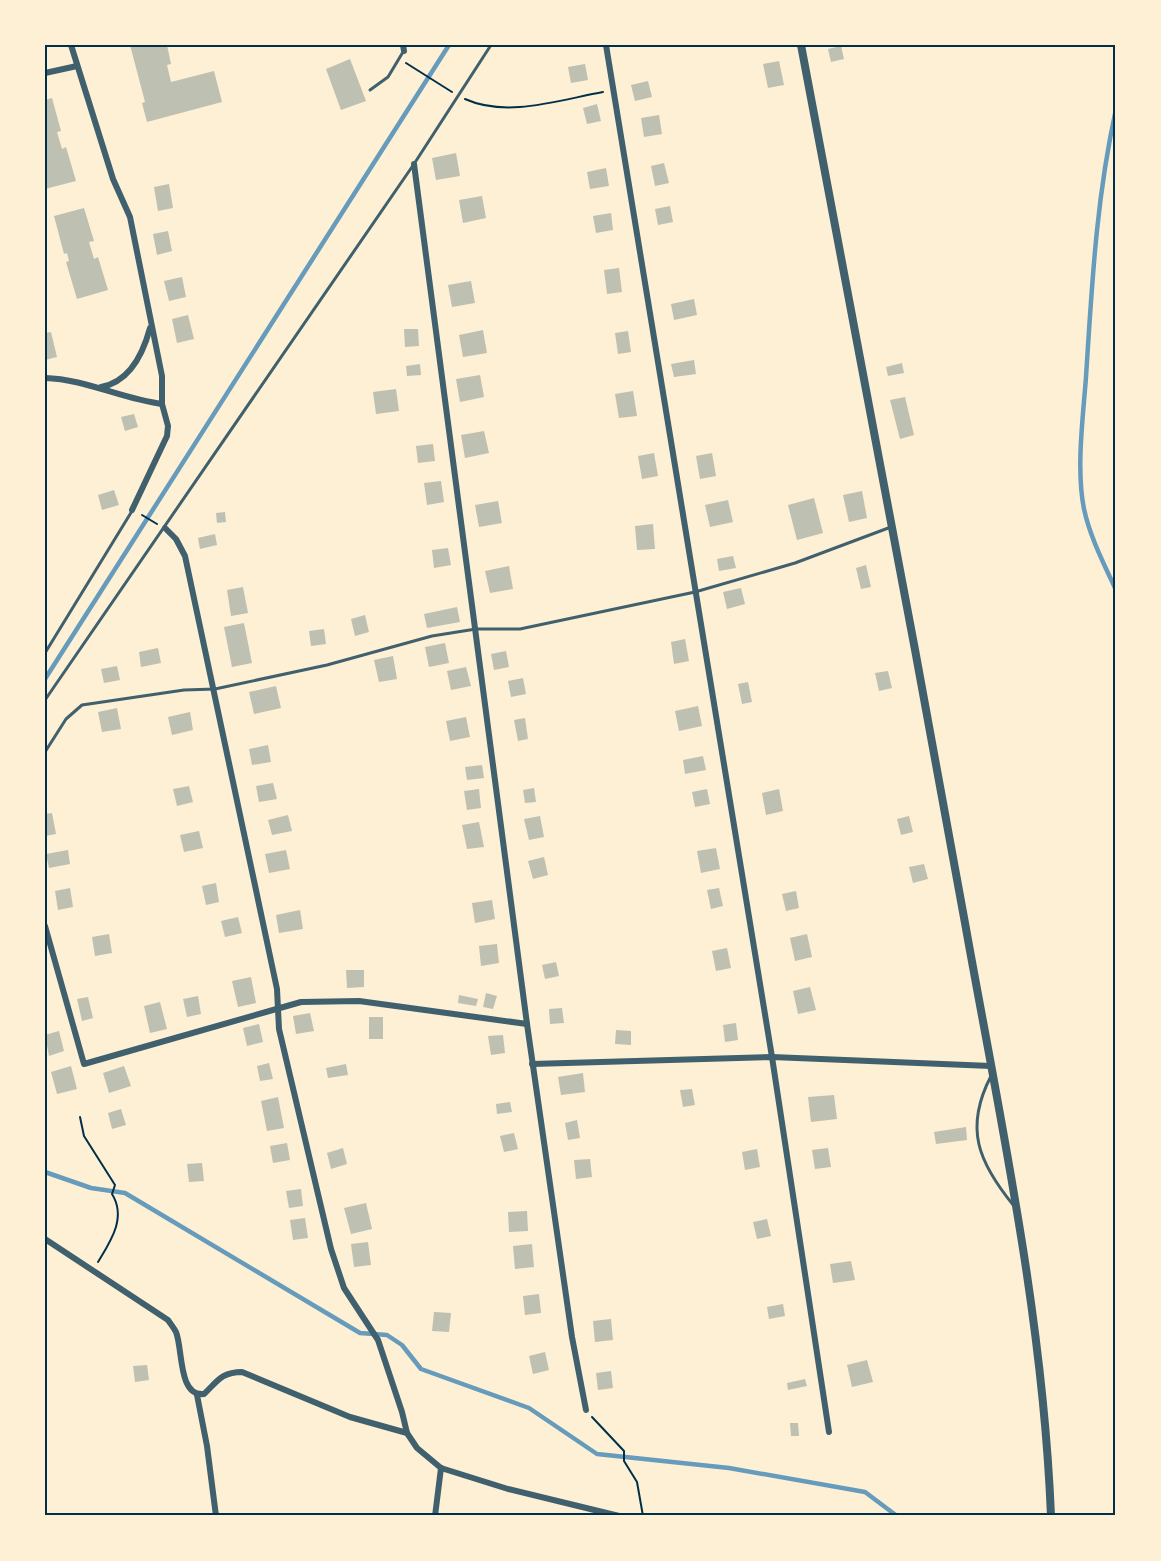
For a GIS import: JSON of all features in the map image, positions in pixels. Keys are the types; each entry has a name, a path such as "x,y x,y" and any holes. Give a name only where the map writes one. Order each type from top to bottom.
{"street":[{"path":"72,45 113,179 130,217 162,376 162,404 168,426 167,436 132,510"},
{"path":"606,45 772,1058 829,1432"},
{"path":"801,45 893,527 1030,1288 1048,1444 1051,1516"},
{"path":"45,73 77,66"},
{"path":"414,164 532,1064 572,1337 586,1410"},
{"path":"100,388 113,385 125,378 147,341 151,325"},
{"path":"45,378 100,388 144,402 162,404"},
{"path":"165,528 176,539 185,556 279,1009 279,1029 331,1249 344,1288 378,1341 402,1412 406,1433 417,1448 441,1468 508,1489 620,1516"},
{"path":"45,926 84,1064 301,1002 358,1001 527,1024"},
{"path":"532,1064 772,1058 991,1070"},
{"path":"45,1239 168,1320 176,1331 180,1363 190,1391 197,1395 204,1394 223,1375 242,1372 350,1417 406,1433"},
{"path":"197,1395 207,1446 216,1516"},
{"path":"435,1516 441,1468"}],"lane":[{"path":"45,700 414,164 491,45"},
{"path":"369,90 388,77 401,60 404,48"},
{"path":"45,653 132,510"},
{"path":"45,752 66,719 82,705 184,690 214,689 327,665 432,636 476,629 520,629 695,592 795,563 893,527"},
{"path":"991,1070 978,1107 978,1137 986,1164 998,1186 1015,1207"}],"path":[{"path":"401,60 458,96 480,105 505,107 534,105 615,90"},
{"path":"142,515 156,523"},
{"path":"80,1117 84,1136 115,1185 112,1194 118,1208 118,1223 113,1237 93,1271"},
{"path":"586,1410 624,1451 624,1461 637,1482 644,1516"}],"building":[{"path":"130,45 167,45 171,64 167,65 171,82 214,71 222,102 147,122 142,103 145,102"},
{"path":"841,46 844,59 831,62 828,49"},
{"path":"350,59 366,101 341,110 326,69"},
{"path":"779,61 784,85 768,88 763,64"},
{"path":"585,64 588,80 571,83 568,67"},
{"path":"648,81 652,97 635,101 631,85"},
{"path":"52,98 61,131 57,132 62,149 66,147 76,181 45,189 45,100"},
{"path":"597,104 601,121 587,124 583,108"},
{"path":"659,115 662,134 644,137 641,118"},
{"path":"456,153 460,176 436,180 432,158"},
{"path":"664,163 669,183 655,186 651,166"},
{"path":"606,168 609,186 590,189 587,172"},
{"path":"169,184 173,208 158,211 154,187"},
{"path":"482,196 486,218 463,223 459,200"},
{"path":"670,206 673,222 658,225 655,209"},
{"path":"84,208 94,241 89,242 94,259 98,257 108,290 77,299 66,262 69,261 67,253 64,254 54,216"},
{"path":"611,213 613,230 596,233 593,216"},
{"path":"168,231 172,251 157,255 153,234"},
{"path":"619,268 622,292 607,294 604,270"},
{"path":"182,277 186,297 169,301 164,281"},
{"path":"471,281 475,303 452,307 448,285"},
{"path":"694,299 697,315 674,320 671,304"},
{"path":"188,315 194,339 177,343 172,319"},
{"path":"404,329 418,329 419,346 405,347"},
{"path":"483,330 487,353 463,357 459,335"},
{"path":"628,331 631,352 618,354 615,333"},
{"path":"51,332 57,357 45,360 45,333"},
{"path":"694,360 696,374 674,377 671,364"},
{"path":"902,363 904,373 888,376 886,367"},
{"path":"420,364 421,375 407,376 406,366"},
{"path":"480,375 484,397 460,402 456,379"},
{"path":"396,389 399,411 376,414 373,392"},
{"path":"633,391 637,416 619,418 615,394"},
{"path":"905,397 914,435 900,439 890,400"},
{"path":"134,414 138,427 125,431 121,417"},
{"path":"484,431 489,453 465,458 461,435"},
{"path":"433,444 435,461 418,463 416,446"},
{"path":"654,453 658,476 642,479 638,456"},
{"path":"712,453 716,476 700,479 696,456"},
{"path":"441,481 444,502 427,505 424,483"},
{"path":"114,490 119,505 102,510 98,495"},
{"path":"862,491 867,518 849,522 843,495"},
{"path":"814,498 823,533 797,540 788,505"},
{"path":"728,500 733,522 710,527 705,505"},
{"path":"498,501 502,523 479,527 475,505"},
{"path":"225,512 226,522 217,523 216,513"},
{"path":"653,524 655,549 637,550 635,526"},
{"path":"215,534 217,545 200,549 198,538"},
{"path":"448,548 451,565 434,568 432,550"},
{"path":"733,556 736,568 719,571 717,559"},
{"path":"866,565 871,587 861,589 856,568"},
{"path":"509,566 513,589 490,593 485,571"},
{"path":"243,587 248,613 231,616 227,590"},
{"path":"741,588 745,604 727,609 723,592"},
{"path":"457,607 460,622 427,628 424,614"},
{"path":"365,615 369,632 355,636 351,619"},
{"path":"244,623 252,663 232,667 224,627"},
{"path":"324,629 326,644 311,646 309,631"},
{"path":"685,639 689,661 674,664 671,642"},
{"path":"445,643 449,663 429,667 425,647"},
{"path":"158,648 161,663 141,667 139,652"},
{"path":"506,651 509,667 494,670 491,654"},
{"path":"393,656 397,679 379,682 374,660"},
{"path":"117,666 120,680 104,683 101,669"},
{"path":"466,667 471,686 451,690 447,671"},
{"path":"888,671 892,688 879,691 875,673"},
{"path":"523,678 526,694 511,697 508,681"},
{"path":"748,682 752,702 742,704 738,684"},
{"path":"276,686 281,708 254,714 249,692"},
{"path":"698,706 702,726 679,731 675,711"},
{"path":"117,708 121,729 102,732 98,712"},
{"path":"190,712 193,730 172,735 168,717"},
{"path":"466,717 470,737 450,741 446,721"},
{"path":"525,718 528,739 518,741 514,720"},
{"path":"268,745 271,762 252,765 249,749"},
{"path":"703,756 706,770 685,774 683,760"},
{"path":"482,765 484,778 467,780 465,767"},
{"path":"273,783 277,799 259,802 256,786"},
{"path":"189,786 193,802 177,806 173,789"},
{"path":"534,788 536,802 525,803 523,790"},
{"path":"479,789 481,808 467,810 464,791"},
{"path":"707,789 710,804 695,807 692,792"},
{"path":"779,789 783,811 766,815 762,793"},
{"path":"52,813 56,834 45,836 45,814"},
{"path":"288,815 292,831 272,835 268,820"},
{"path":"540,816 544,837 529,840 524,819"},
{"path":"909,816 913,832 901,835 897,819"},
{"path":"479,822 484,847 467,849 462,825"},
{"path":"199,831 203,848 184,852 180,835"},
{"path":"716,848 720,869 701,873 697,851"},
{"path":"68,850 70,864 49,868 46,854"},
{"path":"286,850 290,869 269,873 265,854"},
{"path":"544,857 548,875 533,879 528,861"},
{"path":"924,864 928,879 913,883 909,867"},
{"path":"216,883 219,902 206,905 202,886"},
{"path":"70,888 73,907 58,910 55,891"},
{"path":"719,888 723,906 711,909 707,890"},
{"path":"796,891 799,908 786,911 782,894"},
{"path":"492,900 495,919 475,923 472,903"},
{"path":"300,910 303,929 279,933 276,915"},
{"path":"238,917 242,933 225,937 221,921"},
{"path":"109,934 112,953 95,956 92,937"},
{"path":"807,934 812,957 795,961 790,938"},
{"path":"497,944 499,963 481,966 479,946"},
{"path":"727,948 731,968 716,971 712,951"},
{"path":"556,962 559,976 545,979 542,965"},
{"path":"346,970 364,970 364,987 347,988"},
{"path":"251,977 256,1003 238,1007 232,981"},
{"path":"810,987 816,1010 798,1014 793,991"},
{"path":"486,993 497,996 493,1009 483,1007"},
{"path":"459,995 478,999 476,1006 458,1003"},
{"path":"198,996 201,1014 187,1017 183,999"},
{"path":"88,997 93,1018 82,1021 77,999"},
{"path":"160,1002 167,1029 150,1033 144,1006"},
{"path":"562,1008 564,1023 550,1024 549,1009"},
{"path":"310,1013 314,1031 296,1034 293,1016"},
{"path":"369,1017 383,1017 383,1039 369,1039"},
{"path":"736,1023 738,1040 725,1042 723,1025"},
{"path":"259,1024 263,1042 247,1046 243,1028"},
{"path":"616,1030 631,1031 631,1045 615,1044"},
{"path":"59,1031 64,1051 49,1056 45,1035"},
{"path":"503,1035 505,1053 491,1055 488,1036"},
{"path":"269,1063 273,1079 260,1081 257,1066"},
{"path":"346,1064 348,1075 328,1078 326,1068"},
{"path":"71,1066 77,1089 57,1094 51,1072"},
{"path":"124,1066 131,1086 109,1093 103,1073"},
{"path":"583,1073 585,1092 561,1095 558,1077"},
{"path":"692,1089 695,1105 683,1107 680,1090"},
{"path":"834,1095 837,1119 811,1122 808,1097"},
{"path":"278,1097 284,1128 267,1131 261,1101"},
{"path":"510,1102 512,1112 497,1114 496,1104"},
{"path":"121,1109 126,1125 112,1129 108,1113"},
{"path":"577,1120 580,1138 568,1140 565,1123"},
{"path":"966,1127 967,1140 936,1144 934,1132"},
{"path":"514,1133 518,1149 504,1152 500,1136"},
{"path":"287,1143 290,1160 273,1163 270,1146"},
{"path":"343,1148 347,1164 331,1169 327,1153"},
{"path":"828,1148 831,1167 815,1169 812,1150"},
{"path":"757,1149 760,1167 745,1170 742,1152"},
{"path":"590,1159 592,1177 576,1179 574,1160"},
{"path":"202,1163 204,1181 189,1182 187,1164"},
{"path":"301,1189 303,1206 289,1208 286,1191"},
{"path":"366,1203 372,1229 351,1234 344,1208"},
{"path":"527,1211 528,1231 509,1232 508,1212"},
{"path":"305,1218 308,1238 293,1240 290,1220"},
{"path":"767,1219 771,1236 757,1239 753,1222"},
{"path":"368,1242 371,1265 354,1267 351,1244"},
{"path":"532,1244 534,1267 515,1269 513,1246"},
{"path":"851,1261 855,1280 833,1283 830,1264"},
{"path":"539,1294 541,1313 525,1315 523,1296"},
{"path":"783,1304 785,1316 769,1319 767,1307"},
{"path":"434,1312 451,1313 449,1332 432,1331"},
{"path":"611,1319 613,1340 595,1342 593,1321"},
{"path":"545,1352 549,1370 533,1374 529,1356"},
{"path":"867,1360 873,1382 852,1387 847,1365"},
{"path":"147,1365 149,1380 135,1382 133,1366"},
{"path":"611,1371 613,1388 598,1390 596,1373"},
{"path":"805,1379 807,1386 788,1390 787,1383"},
{"path":"790,1423 798,1423 799,1436 791,1436"}],"waterway":[{"path":"45,679 449,45"},
{"path":"1116,109 1104,176 1096,243 1080,460 1084,509 1090,530 1116,590"},
{"path":"45,1172 91,1188 125,1193 360,1333 387,1335 402,1345 421,1369 529,1408 597,1454 729,1468 865,1492 897,1516"}]}
